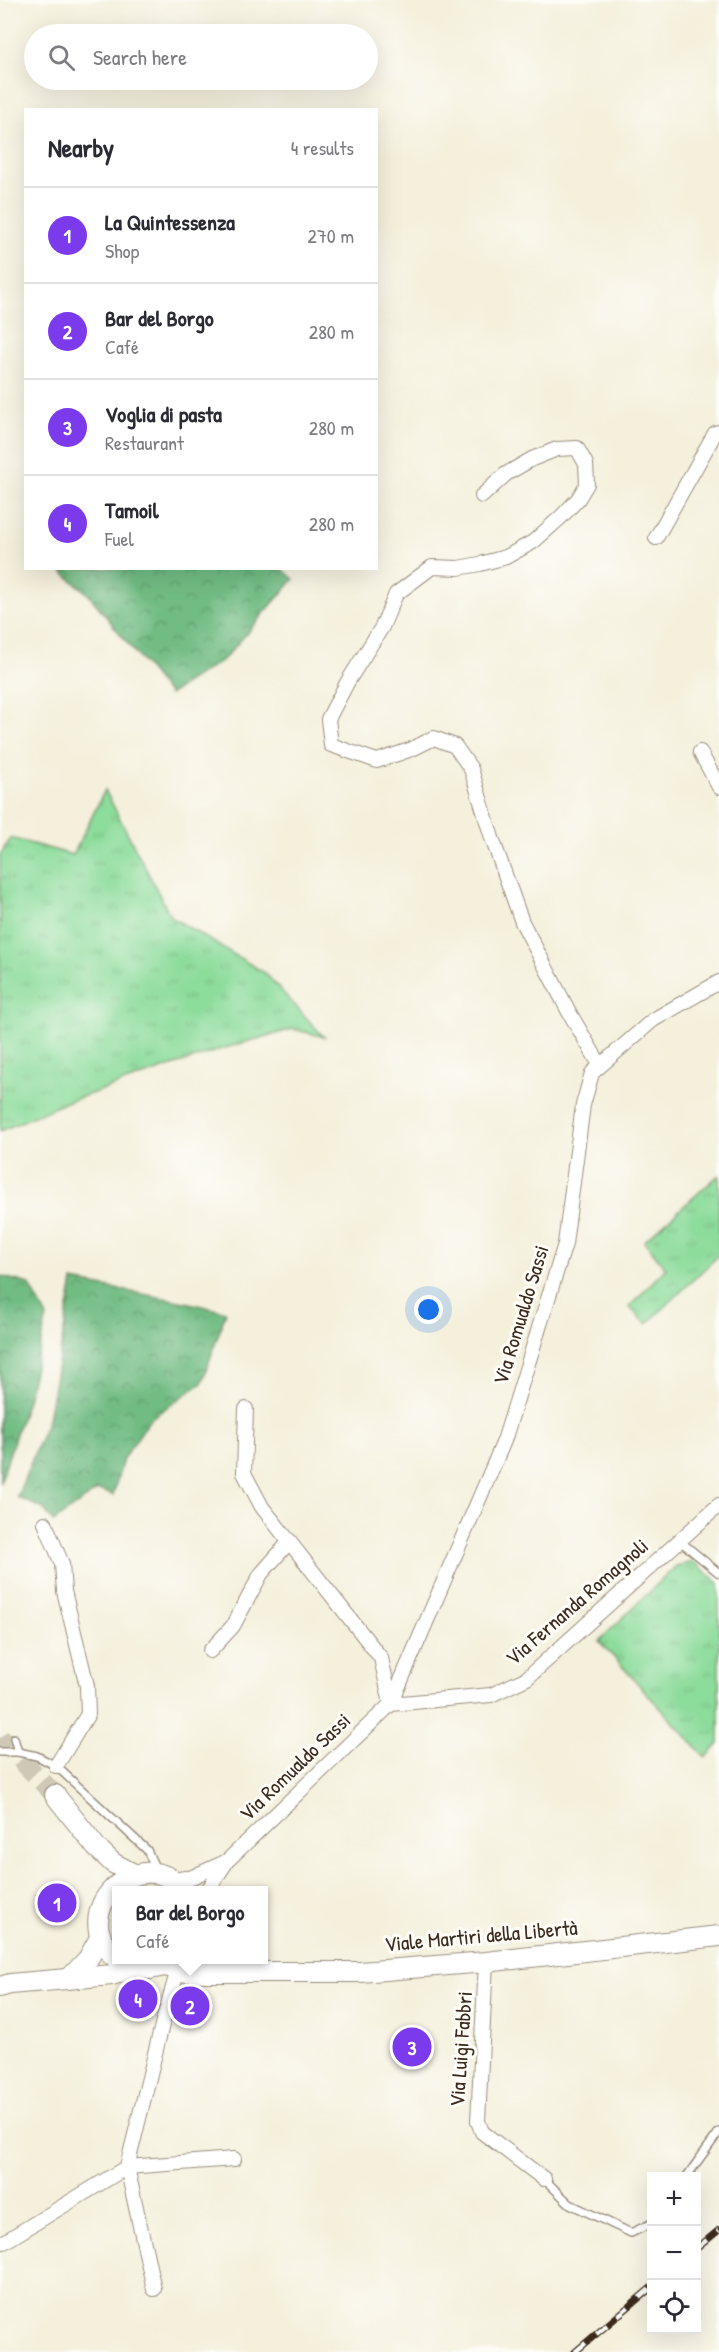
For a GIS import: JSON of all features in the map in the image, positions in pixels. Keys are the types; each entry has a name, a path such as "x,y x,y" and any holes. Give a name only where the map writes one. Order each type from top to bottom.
{"main road":[{"path":"55,1795 96,1847 113,1863 134,1874 170,1881"},
{"path":"114,1886 134,1874"},
{"path":"112,1889 103,1900 99,1918 101,1936 112,1949"},
{"path":"70,1978 88,1959 101,1936"},
{"name":"Viale Martiri della Libertà","path":"131,1964 150,1969 172,1965 186,1972 360,1972 486,1962 719,1936"},
{"name":"Viale Martiri della Libertà","path":"0,1987 10,1984 112,1975 121,1964"},
{"name":"Viale Martiri della Libertà","path":"233,1964 247,1972"}],"street":[{"path":"656,538 715,433 719,432"},
{"path":"483,496 506,474 557,448 577,448 586,464 586,484 578,499 533,542 506,557 480,564 458,568 432,567 396,594 382,627 348,681 328,719 331,745 377,761 412,749 434,738 455,746 471,769 492,838 522,922 569,1012 600,1065"},
{"path":"700,752 719,787"},
{"name":"Via Romualdo Sassi","path":"211,1886 227,1861 391,1704 504,1441 565,1244 583,1106 592,1072 652,1020 719,982"},
{"path":"246,1409 244,1473 262,1507 381,1658 391,1704"},
{"name":"Via Fernanda Romagnoli","path":"391,1704 491,1695 526,1678 719,1505"},
{"path":"45,1523 62,1564 64,1591 87,1686 88,1713 56,1766"},
{"path":"210,1651 233,1626 261,1574 290,1541"},
{"name":"Via Romualdo Sassi","path":"170,1881 190,1878 227,1861"},
{"name":"Via Luigi Fabbri","path":"486,1962 477,2121 482,2132 544,2179"},
{"path":"154,2289 127,2167 163,2020 172,1965"},
{"path":"4,2242 127,2167 234,2159"}],"lane":[{"name":"Via Fernanda Romagnoli","path":"680,1540 719,1573"},
{"path":"14,1738 18,1752"},
{"path":"0,1752 18,1752 37,1756 56,1766 147,1850 170,1881"},
{"path":"690,2172 719,2132"},
{"path":"544,2179 570,2204 631,2233 647,2225"}],"green space":[{"path":"60,570 283,570 294,579 225,658 169,695 89,595"},
{"path":"105,790 171,917 265,973 324,1037 293,1029 225,1048 64,1103 0,1131 0,855 11,838 73,855"},
{"path":"719,1175 719,1255 647,1324 629,1307 666,1268 644,1241"},
{"path":"0,1276 29,1284 47,1317 27,1400 0,1483"},
{"path":"73,1281 226,1312 202,1383 150,1419 123,1459 113,1495 98,1490 53,1522 44,1509 17,1497 48,1419"},
{"path":"694,1562 719,1583 719,1744 706,1758 599,1641 676,1566"}],"tunnel":[{"path":"0,1738 55,1795"}],"railway":[{"path":"701,2245 719,2230"},
{"path":"575,2352 647,2291"}],"place":[{"name":"La Quintessenza","path":"57,1903"},
{"name":"Tamoil","path":"138,1999"},
{"name":"Bar del Borgo","path":"190,2006"},
{"name":"Voglia di pasta","path":"412,2047"}]}
